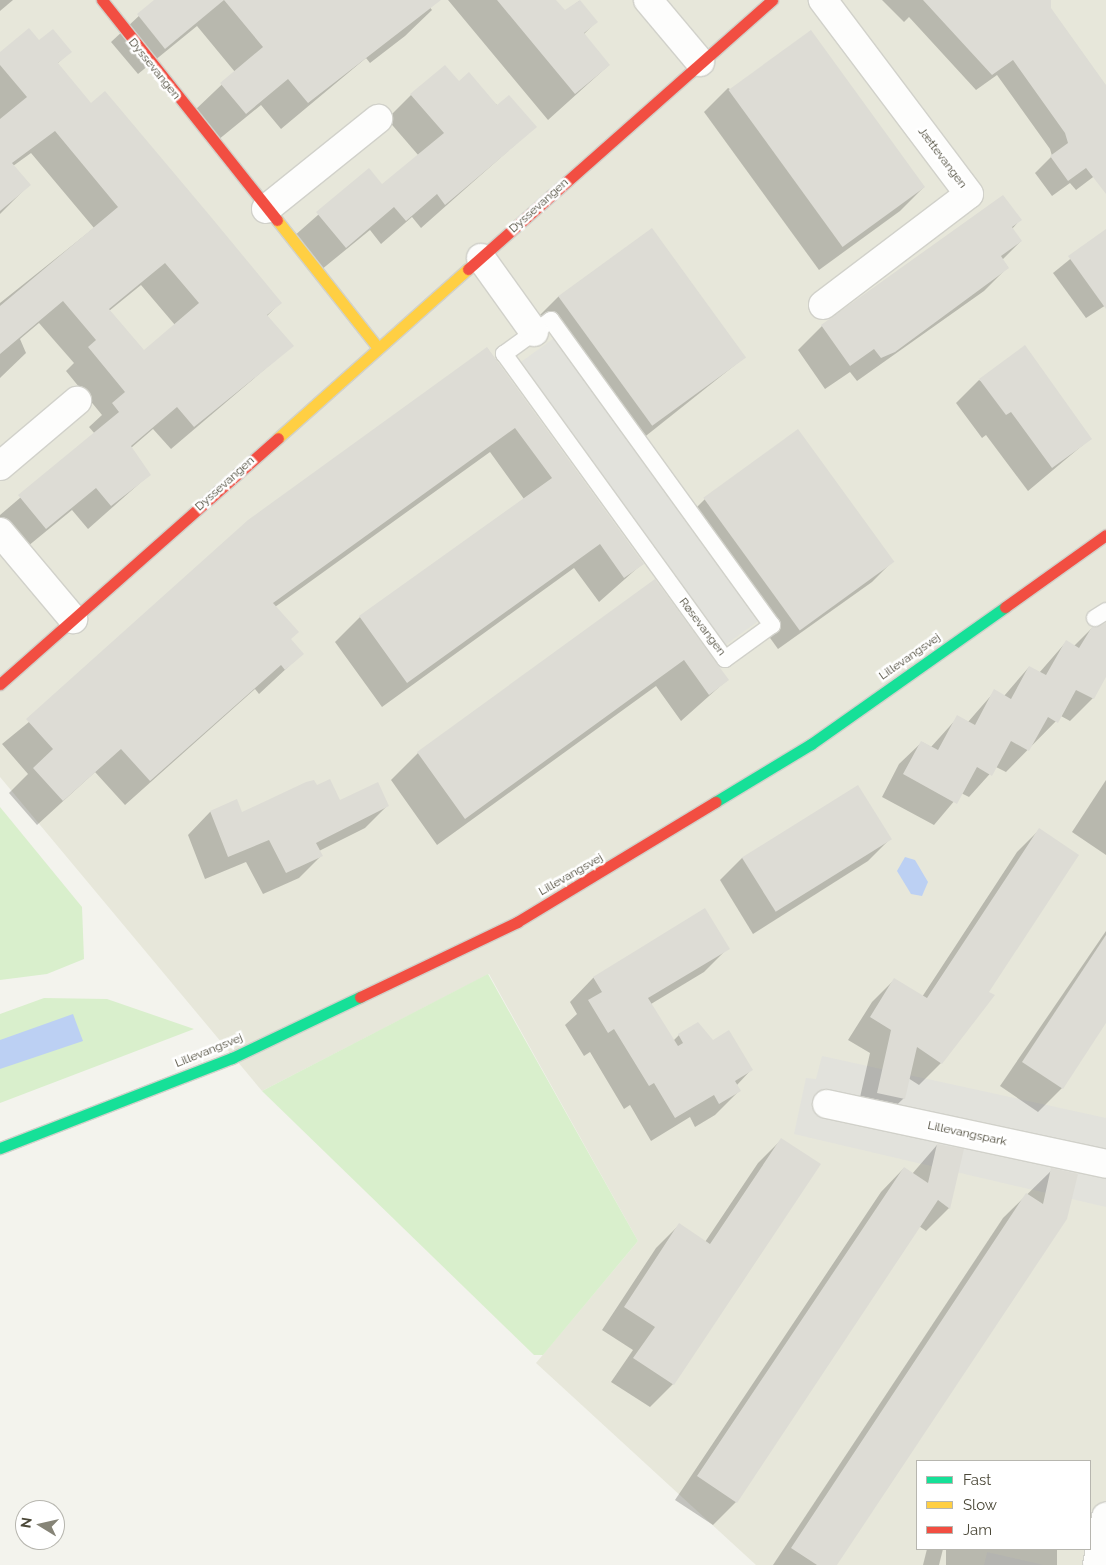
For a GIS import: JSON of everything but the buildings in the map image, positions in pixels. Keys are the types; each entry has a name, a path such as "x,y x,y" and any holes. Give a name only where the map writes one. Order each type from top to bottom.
{"street":[{"name":"Dyssevangen","path":"102,0 378,348"},
{"path":"648,0 700,62"},
{"name":"Dyssevangen","path":"0,684 772,0"},
{"name":"Jættevangen","path":"823,0 969,194 823,305"},
{"path":"266,209 378,119"},
{"path":"480,258 534,332"},
{"path":"0,466 78,401"},
{"path":"0,532 73,619"},
{"name":"Lillevangsvej","path":"0,1148 232,1058 517,922 811,744 1106,535"},
{"name":"Lillevangspark","path":"827,1104 1106,1164"},
{"path":"1097,1565 1106,1517"}],"lane":[{"name":"Røsevangen","path":"551,320 772,625 725,659 504,354 534,332 551,320"}],"shaded area":[{"path":"0,0 1106,0 1106,1565 756,1565 536,1363 638,1241 489,974 262,1091 0,777"},
{"path":"561,333 766,615 719,649 514,367"},
{"path":"822,1056 1106,1118 1106,1207 794,1134 806,1078 816,1079"},
{"path":"987,1552 1044,1565 984,1565"}],"green space":[{"path":"0,807 82,907 84,959 47,974 0,980"},
{"path":"488,974 638,1241 543,1355 534,1355 262,1091"},
{"path":"44,998 107,999 194,1029 0,1103 0,1014"}],"water":[{"path":"905,857 915,860 928,882 922,896 911,894 897,871"},
{"path":"73,1014 83,1041 0,1069 0,1040"}],"traffic: fast":[{"path":"715,802 811,744 1005,607"},
{"path":"0,1148 232,1058 360,997"}],"traffic: slow":[{"path":"277,220 378,348"},
{"path":"278,438 468,269"}],"traffic: jam":[{"path":"102,0 277,220"},
{"path":"468,269 772,0"},
{"path":"0,684 278,438"},
{"path":"1005,607 1106,535"},
{"path":"360,997 517,922 715,802"}]}
